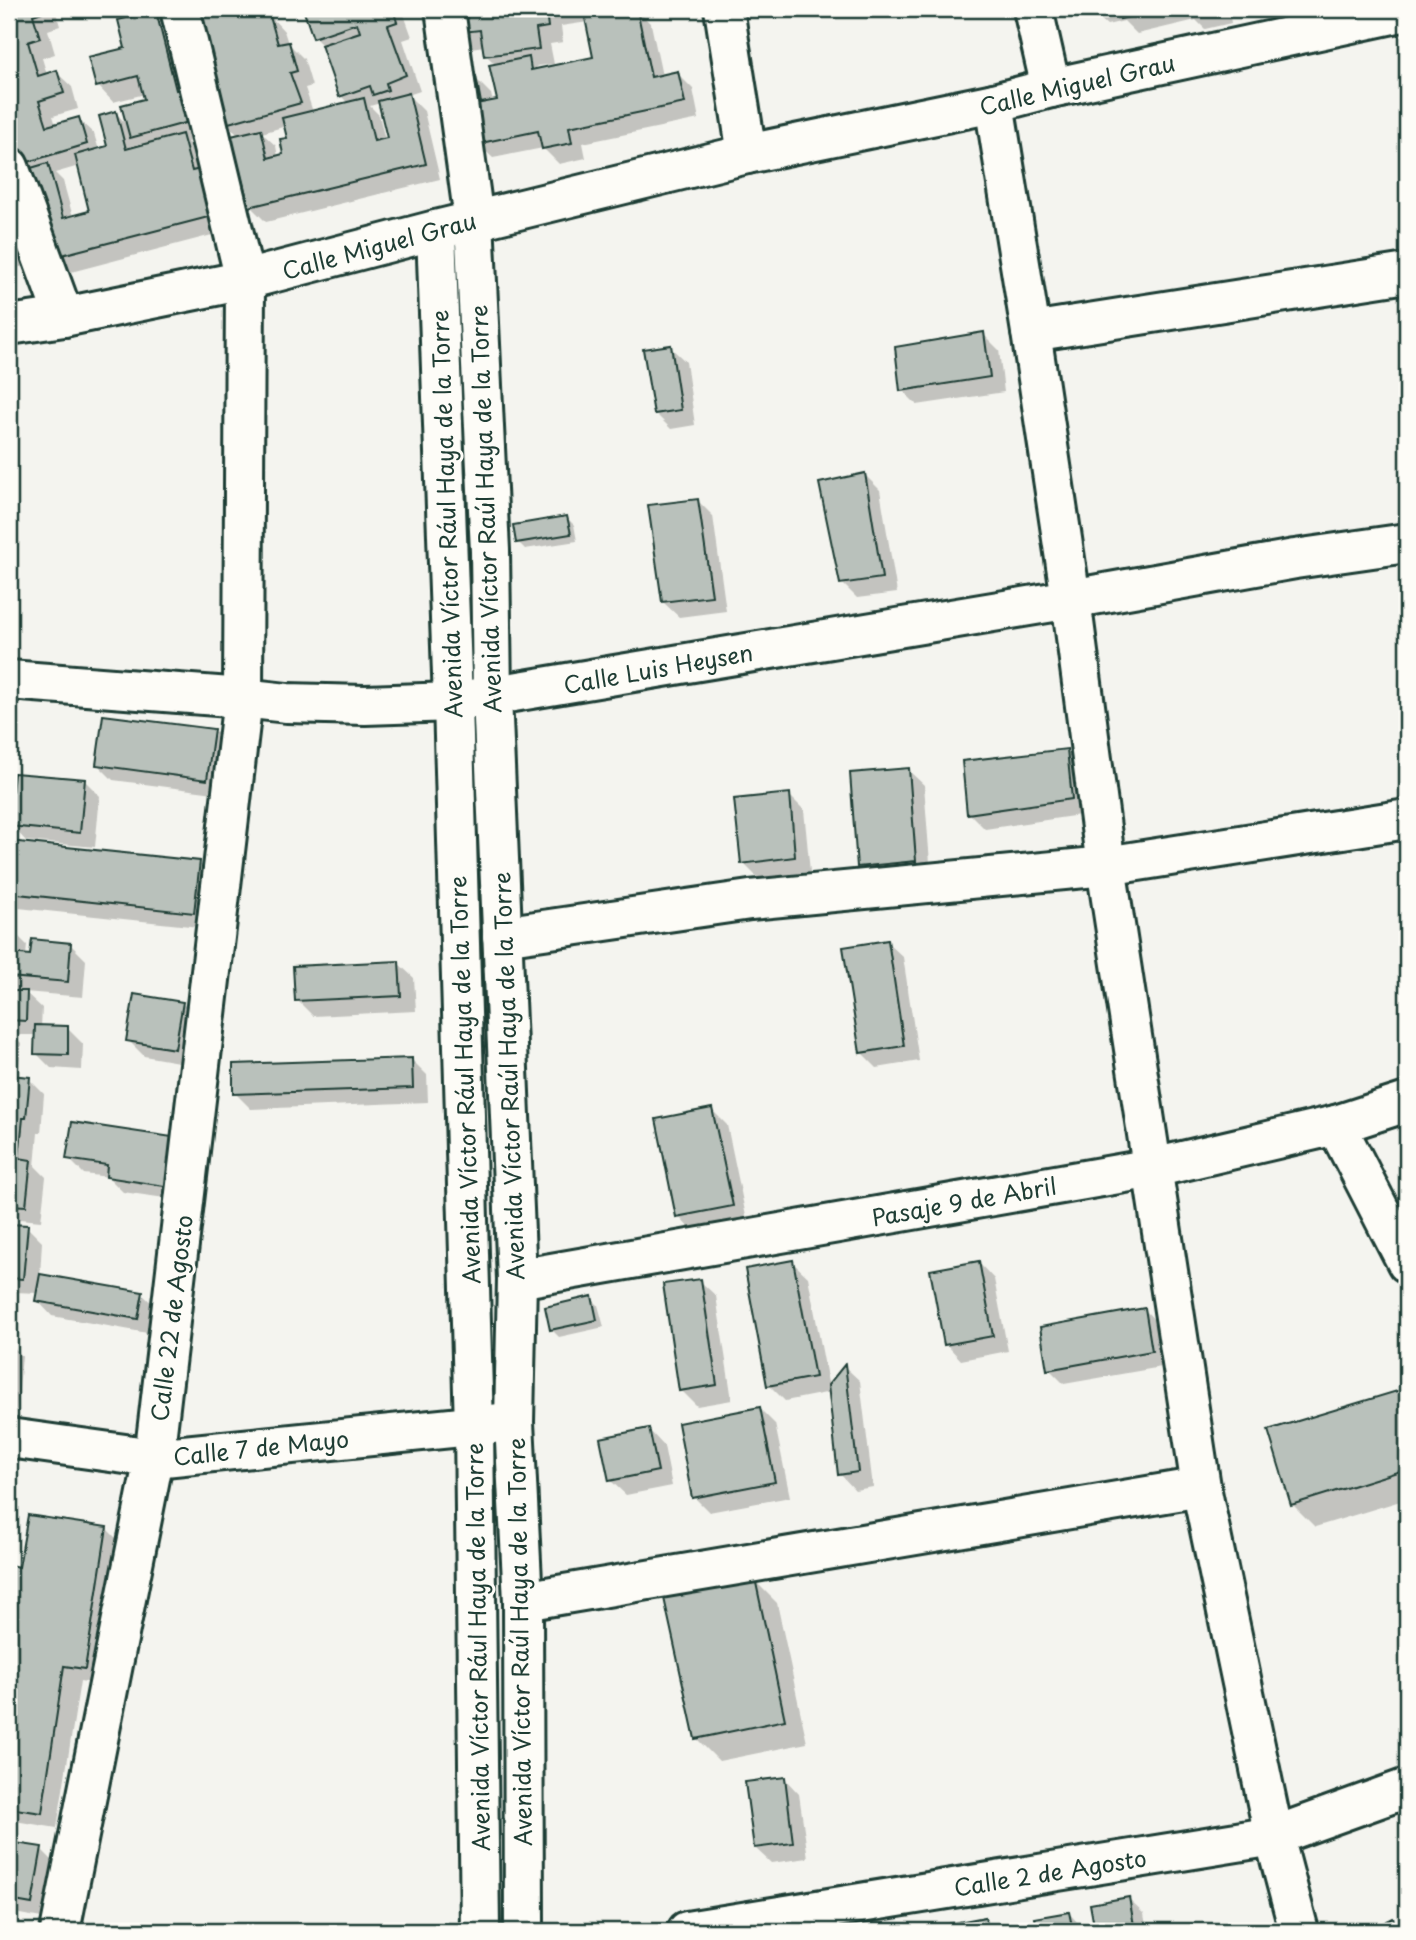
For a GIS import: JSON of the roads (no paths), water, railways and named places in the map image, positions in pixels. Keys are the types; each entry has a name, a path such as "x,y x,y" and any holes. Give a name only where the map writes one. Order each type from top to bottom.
{"street":[{"name":"Calle 22 de Agosto","path":"60,1931 154,1458 243,698 245,280 180,9"},
{"name":"Avenida Víctor Raúl Haya de la Torre","path":"445,9 474,220 490,551 492,696 517,1279 514,1422 523,1601 524,1931"},
{"path":"724,9 747,154"},
{"path":"1032,9 1051,88"},
{"name":"Calle Miguel Grau","path":"9,325 64,317 245,280 474,220 747,154 994,103 1051,88 1407,11"},
{"path":"994,103 1071,599 1106,866 1201,1487 1274,1836 1299,1931"},
{"path":"9,167 64,317"},
{"name":"Avenida Víctor Rául Haya de la Torre","path":"436,230 474,1426 480,1931"},
{"path":"1031,332 1407,273"},
{"name":"Calle Luis Heysen","path":"9,680 243,698 287,704 453,702 1294,559 1407,543"},
{"path":"502,936 750,900 1106,866 1407,819"},
{"name":"Pasaje 9 de Abril","path":"517,1279 1153,1168 1336,1125 1407,1102"},
{"path":"1336,1125 1407,1263"},
{"name":"Calle 7 de Mayo","path":"9,1438 154,1458 514,1422"},
{"path":"523,1601 1201,1487"},
{"name":"Calle 2 de Agosto","path":"687,1931 1274,1836 1407,1788"}]}
